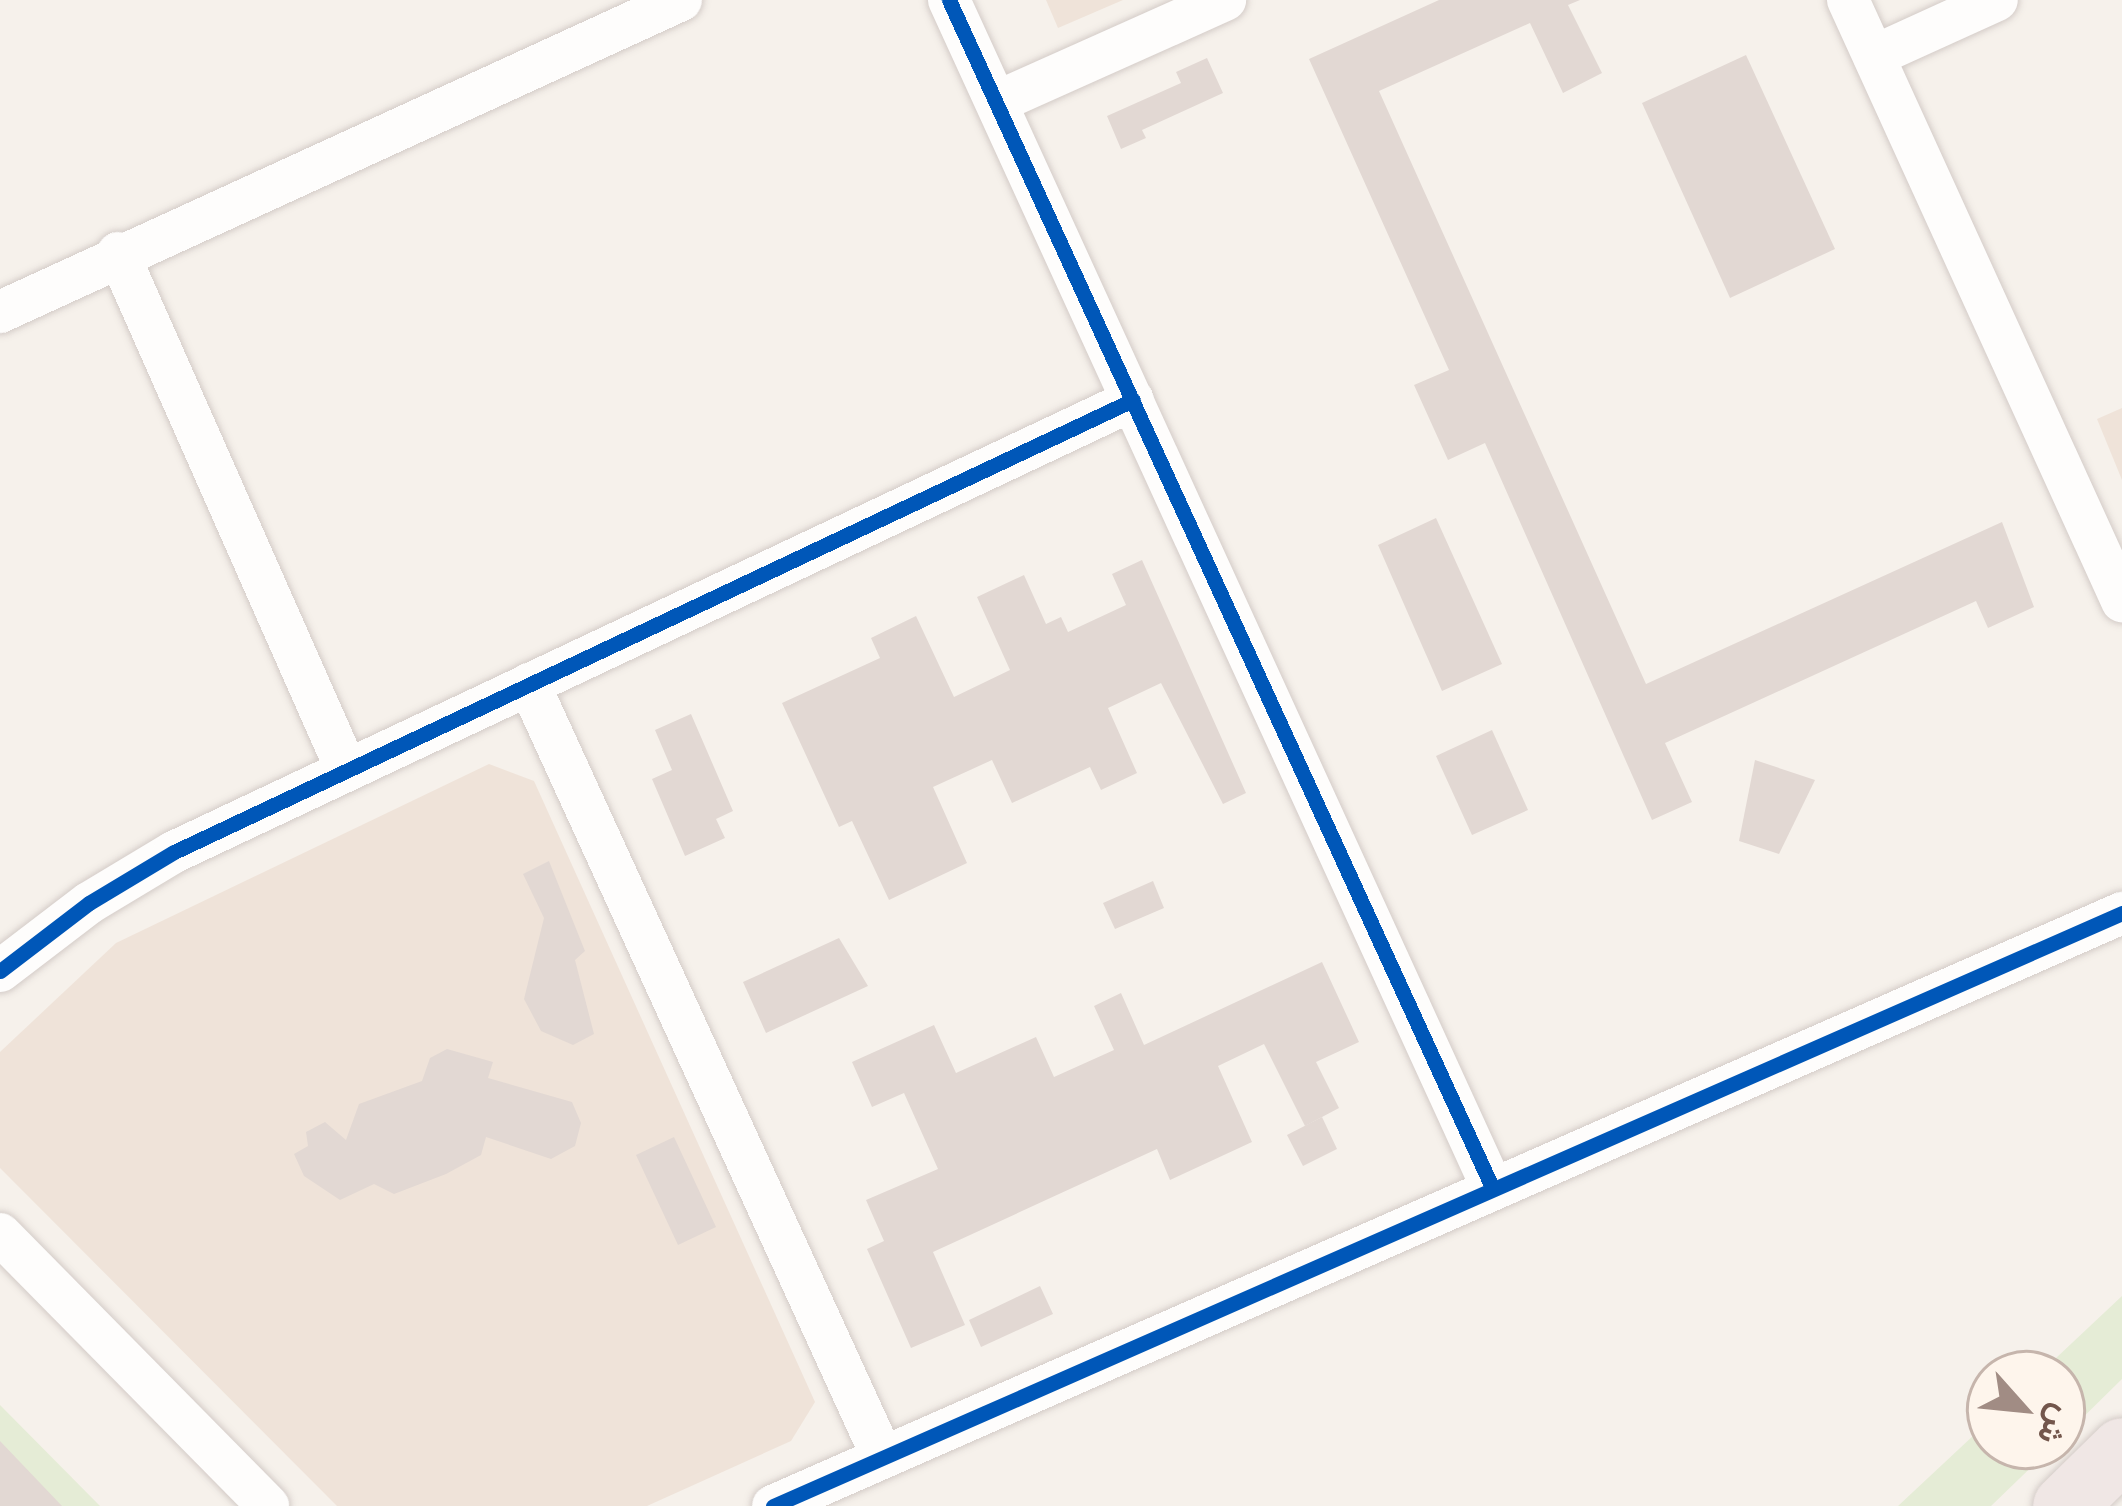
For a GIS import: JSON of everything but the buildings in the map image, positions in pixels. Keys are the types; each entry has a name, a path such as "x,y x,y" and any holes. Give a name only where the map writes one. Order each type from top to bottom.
{"highway":[{"path":"2064,1506 2122,1449"}],"street":[{"path":"0,312 118,253 680,0"},
{"path":"950,0 1491,1185"},
{"path":"997,102 1225,0"},
{"path":"1848,0 2122,602"},
{"path":"1874,56 1997,0"},
{"path":"118,253 347,771"},
{"path":"0,971 89,903 174,852 1133,400"},
{"path":"529,684 882,1456"},
{"path":"773,1506 1491,1185 2122,914"},
{"path":"0,1234 268,1506"}],"shaded area":[{"path":"1046,0 1123,0 1058,28"},
{"path":"2122,408 2122,480 2097,419"},
{"path":"489,764 534,781 815,1402 791,1441 647,1506 337,1506 0,1168 0,1052 116,943"}],"green space":[{"path":"2122,1296 2122,1379 2086,1414 2086,1350 2065,1350"},
{"path":"0,1405 100,1506 0,1506"},
{"path":"1966,1442 1966,1470 2028,1470 1991,1506 1898,1506"}],"cycle path":[{"path":"949,0 1491,1185"},
{"path":"0,971 89,903 174,852 1133,400"},
{"path":"773,1506 2122,913"}]}
